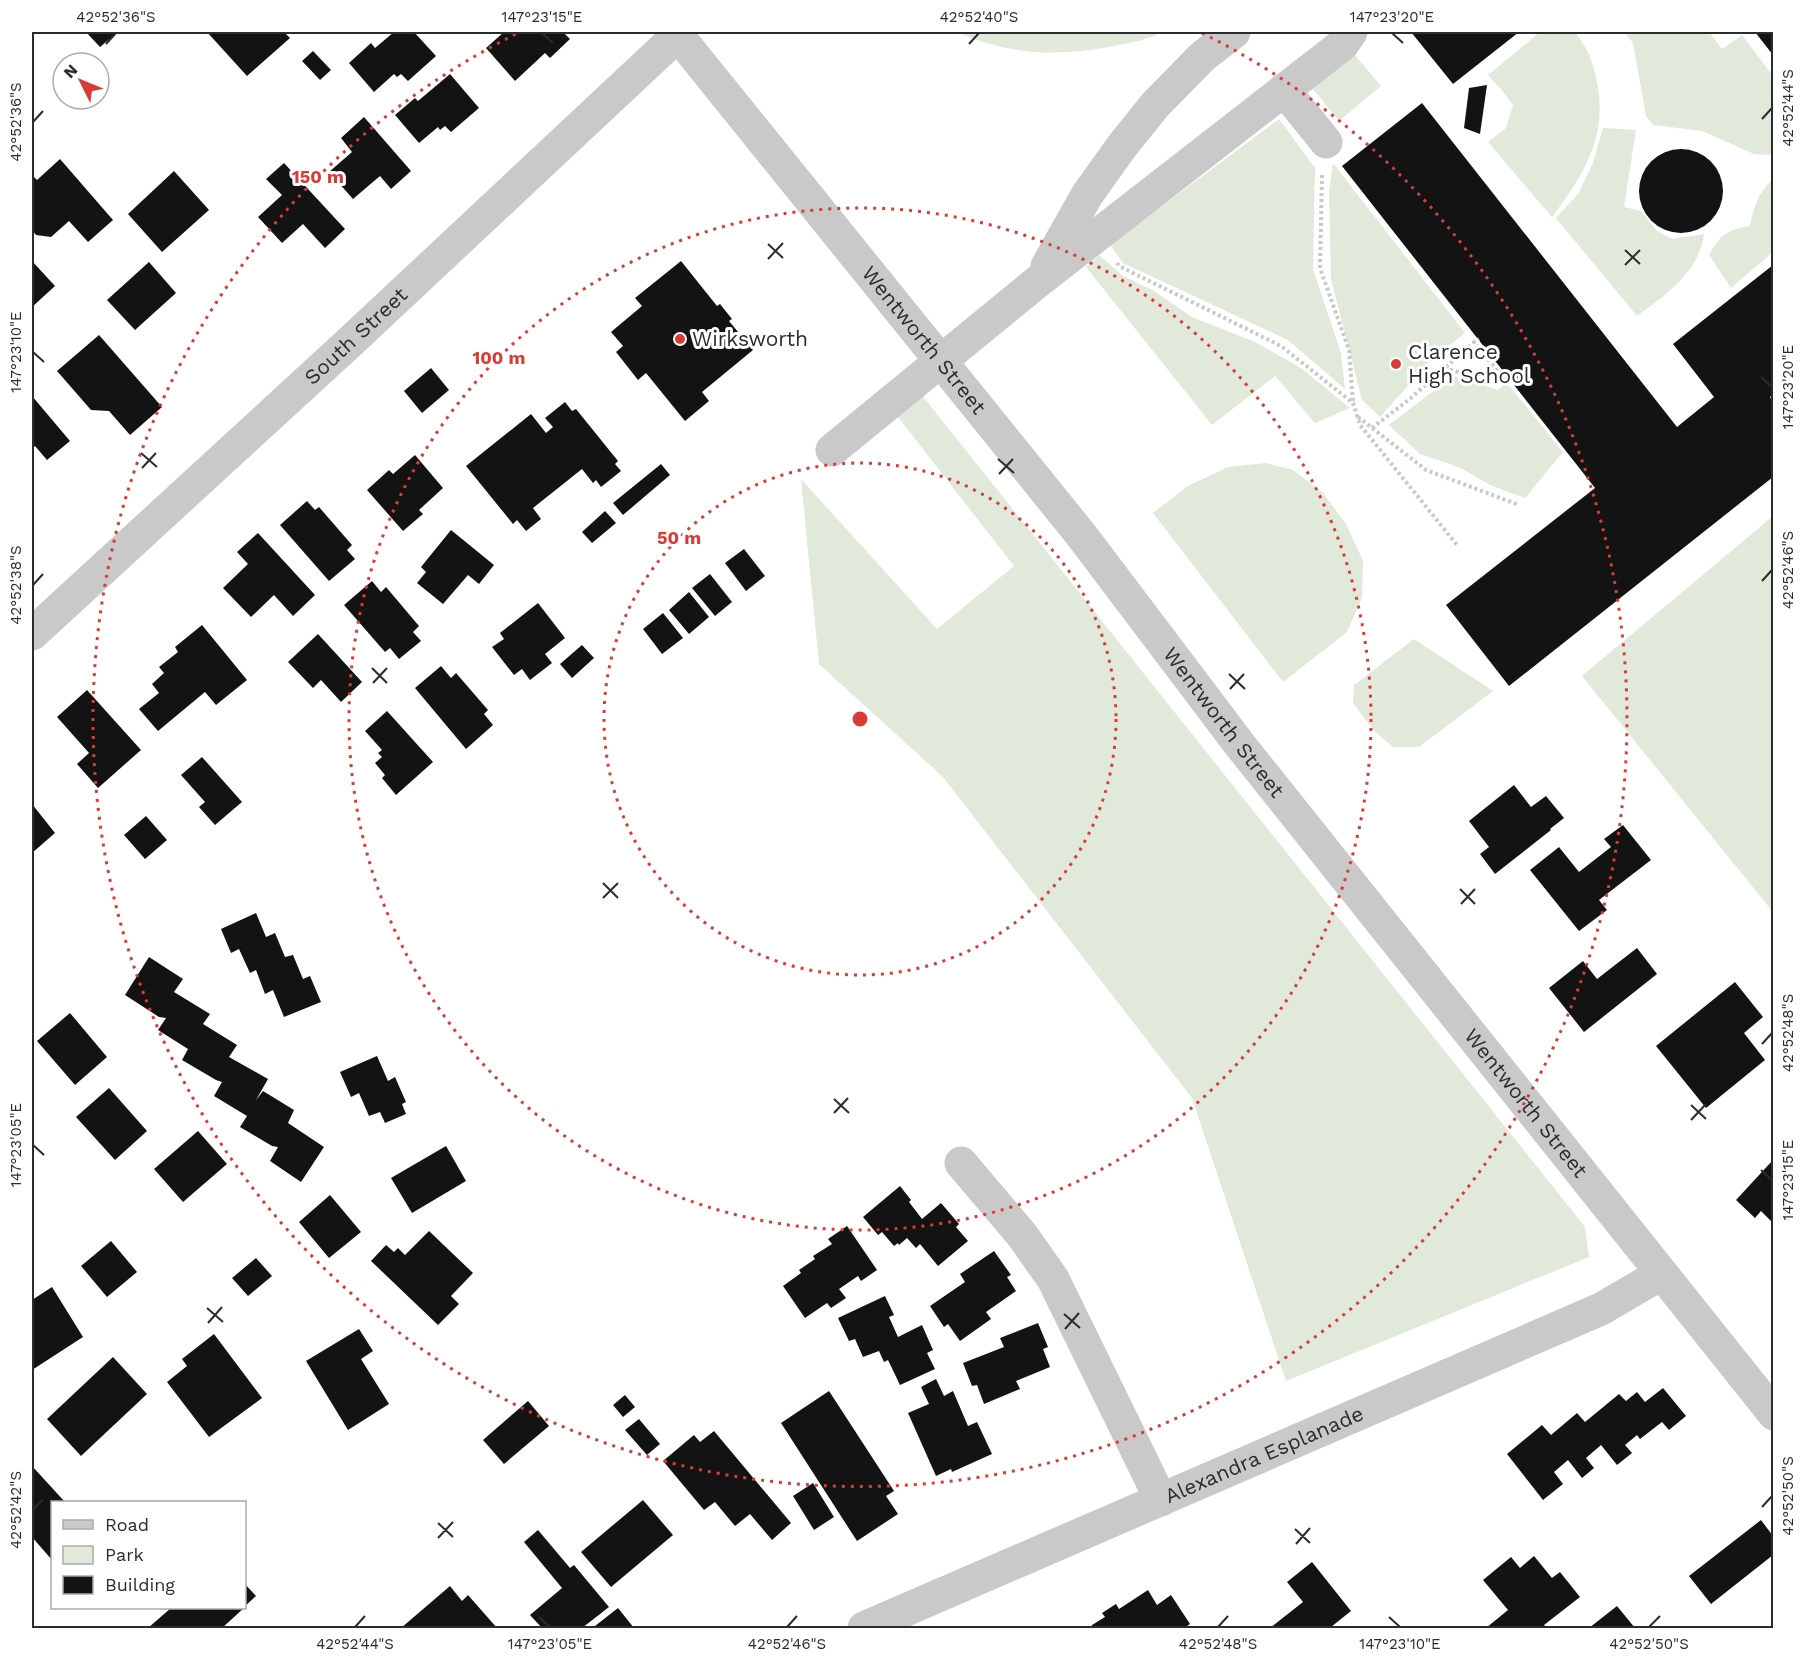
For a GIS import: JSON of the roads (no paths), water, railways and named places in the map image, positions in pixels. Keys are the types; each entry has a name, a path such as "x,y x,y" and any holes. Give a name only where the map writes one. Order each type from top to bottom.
{"street":[{"path":"1036,283 1088,195 1122,146 1155,105 1202,57 1234,32"},
{"path":"832,450 1036,283 1342,45 1351,32"},
{"name":"Wentworth Street","path":"676,33 1082,536 1240,745 1773,1414"},
{"name":"South Street","path":"32,634 350,342 676,33"},
{"path":"1284,90 1326,142"},
{"path":"961,1163 1022,1235 1053,1279 1161,1500"},
{"name":"Alexandra Esplanade","path":"864,1629 1601,1310 1660,1274"}],"place":[{"name":"Wirksworth","path":"680,339"},
{"name":"Clarence High School","path":"1396,364"}]}
